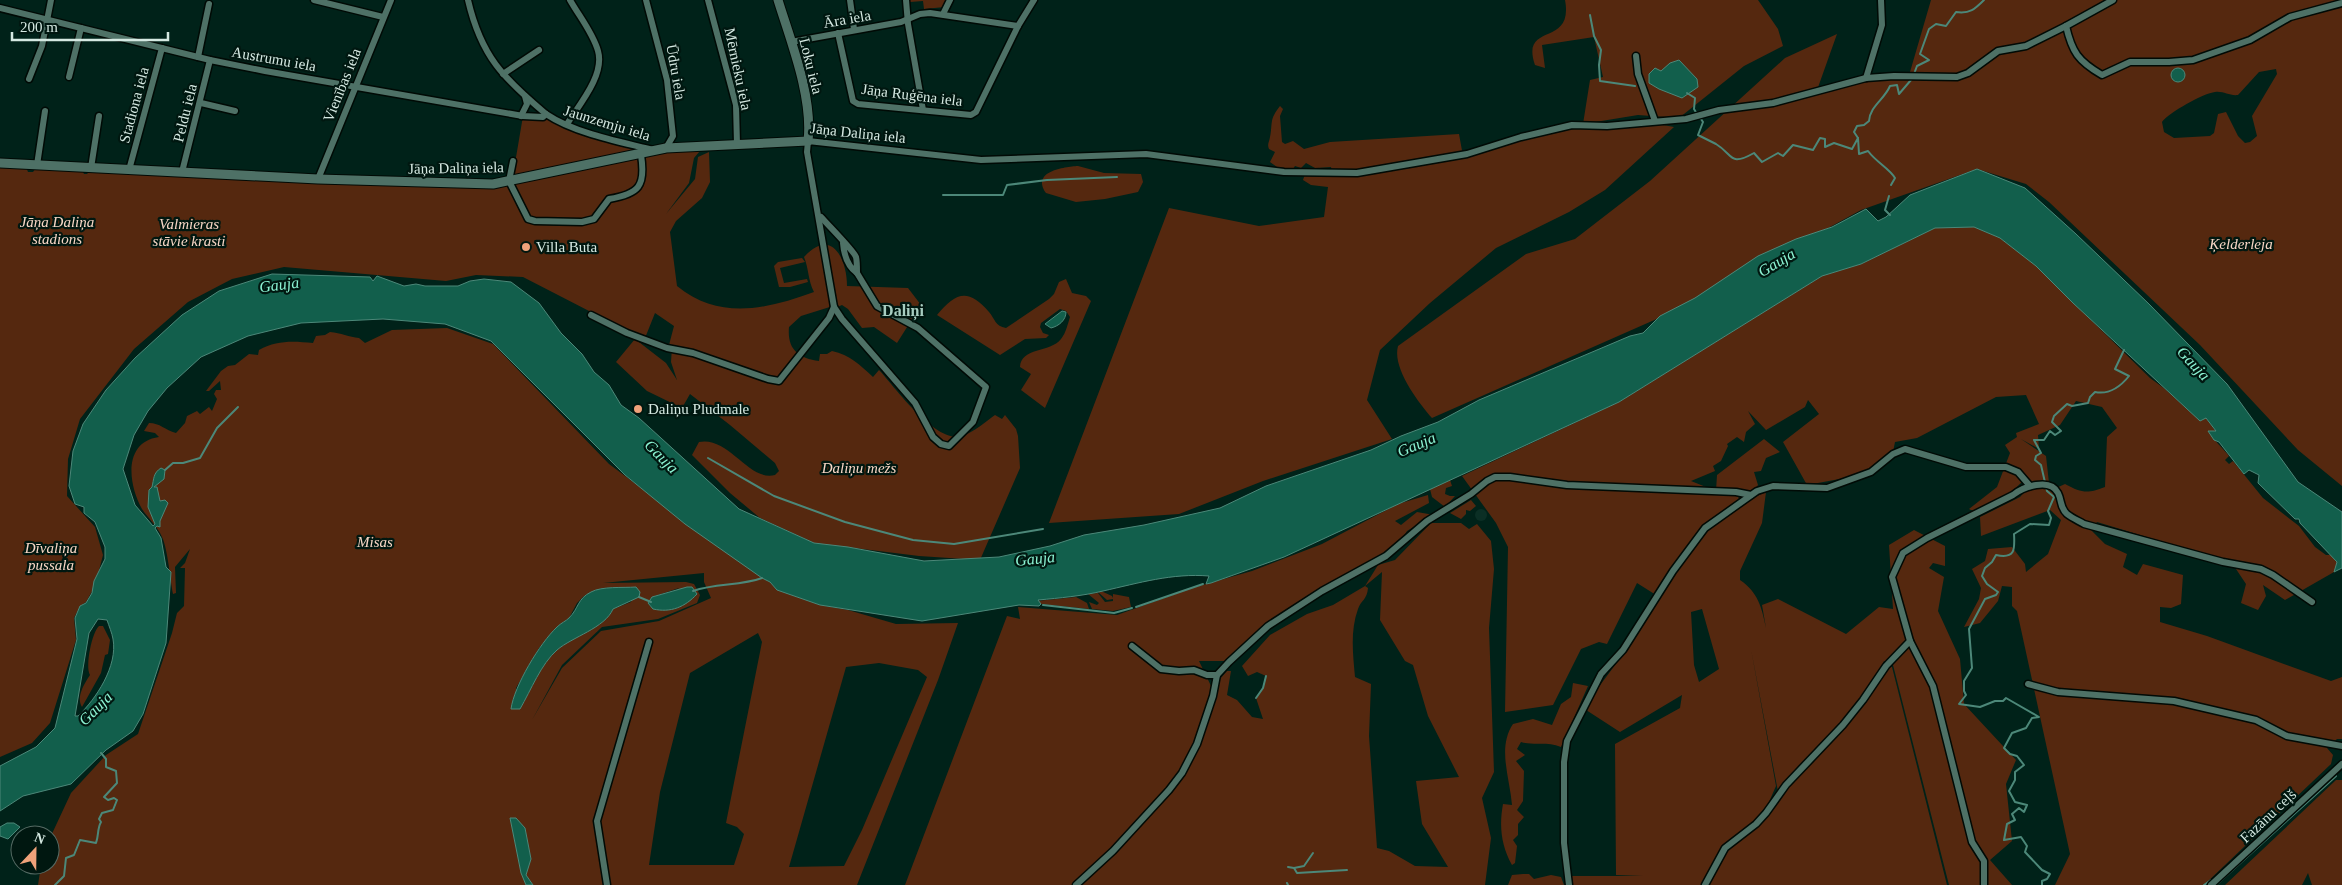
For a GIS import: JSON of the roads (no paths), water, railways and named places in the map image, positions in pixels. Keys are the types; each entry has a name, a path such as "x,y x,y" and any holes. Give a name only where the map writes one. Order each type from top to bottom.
{"street":[{"path":"28,79 42,46 51,0"},
{"path":"314,0 383,17"},
{"name":"Vienības iela","path":"318,179 391,0"},
{"name":"Jaunzemju iela","path":"468,0 476,28 487,54 503,74 546,114 567,124 611,139 655,150"},
{"path":"567,124 591,85 599,62 598,51 570,0"},
{"name":"Ūdru iela","path":"646,0 667,80 673,136 666,148"},
{"name":"Mērnieku iela","path":"708,0 736,105 737,144"},
{"name":"Loku iela","path":"778,0 805,96 810,131 808,140"},
{"path":"850,0 854,29"},
{"path":"906,0 923,110"},
{"path":"943,14 950,0"},
{"path":"1018,26 1034,0"},
{"path":"1866,78 1882,25 1881,0"},
{"name":"Jāņa Daliņa iela","path":"0,163 459,184 509,181 642,155 666,148 808,140 981,160 1146,154 1284,172 1357,174 1467,154 1521,137 1572,125 1607,126 1686,119 1719,110 1773,102 1866,78 1894,76 1957,77 1968,73 1998,51 2026,46 2113,0"},
{"path":"2066,26 2071,47 2084,64 2102,74 2130,62 2193,60 2250,40 2290,17 2342,3"},
{"path":"198,57 209,4"},
{"name":"Austrumu iela","path":"0,8 210,60 521,116 543,117 546,114"},
{"name":"Āra iela","path":"791,42 854,29 901,22 930,12 1018,26"},
{"name":"Jāņa Ruģēna iela","path":"838,33 853,101 858,104 971,115 976,112 1018,26"},
{"path":"69,76 81,28"},
{"name":"Stadiona iela","path":"129,170 162,48"},
{"path":"503,74 539,50"},
{"path":"1636,56 1638,74 1655,121"},
{"name":"Peldu iela","path":"182,172 210,60"},
{"path":"521,116 526,104 525,96"},
{"path":"200,103 234,111"},
{"path":"37,165 45,111"},
{"path":"91,168 99,116"},
{"path":"808,140 807,152 820,216 834,307 842,319 915,403 933,438 941,444 949,446 973,422 986,387 918,328 877,306 857,273 856,257 851,249 843,243 820,216"},
{"path":"514,162 509,181 528,219 535,221 582,222 594,219 609,199 628,196 640,185 644,171 642,155"},
{"path":"592,315 627,333 667,348 693,353 768,380 779,381 829,318 834,307"},
{"path":"1569,885 1564,843 1564,762 1567,741 1601,674 1622,650 1688,548 1705,528 1757,491 1773,486 1826,488 1871,472 1893,454 1905,449 1966,467 2006,467 2018,472 2030,486"},
{"path":"1076,885 1113,851 1178,778 1197,744 1215,685 1216,675 1268,626 1322,591 1386,556 1427,521 1495,477 1510,477 1567,485 1736,492 1751,495"},
{"path":"1984,885 1984,861 1977,854 1972,842 1933,686 1910,641 1892,577 1903,553 1926,538 2013,495 2022,488 2046,486 2058,493 2061,506 2067,514 2084,524 2223,562 2261,569 2312,602"},
{"path":"1705,885 1725,848 1756,824 1766,813 1786,785 1842,725 1863,700 1886,666 1910,641"},
{"path":"607,885 597,821 649,642"},
{"path":"1132,646 1161,669 1179,672 1194,670 1216,675"},
{"path":"1208,674 1215,685"},
{"path":"2028,684 2058,692 2174,701 2256,720 2286,736 2342,746"},
{"name":"Fazānu ceļš","path":"2211,885 2342,764"}],"water":[{"path":"1679,60 1697,79 1698,87 1682,98 1649,83 1649,74 1655,68 1661,71 1670,63"},
{"path":"2178,68 2183,70 2185,75 2183,80 2178,82 2173,80 2171,75 2173,70"},
{"name":"Gauja","path":"1977,169 2025,188 2149,304 2227,384 2298,482 2342,512 2342,568 2334,572 2337,562 2300,523 2299,519 2295,519 2258,483 2259,475 2249,470 2244,474 2219,442 2214,440 2208,431 2216,431 2206,418 2200,421 2036,266 2000,238 1974,227 1935,228 1861,264 1822,276 1619,402 1284,557 1206,584 1209,576 1169,577 1087,594 1038,600 1041,604 1039,606 1019,605 922,621 820,605 777,590 770,582 685,524 625,475 491,341 445,324 383,319 301,323 248,336 201,357 167,388 148,411 134,435 123,469 135,505 153,526 155,524 148,507 149,490 152,487 156,472 161,468 165,470 164,479 154,487 157,487 160,501 165,500 168,503 160,521 160,527 157,526 155,528 161,538 166,567 171,572 166,643 143,714 133,731 106,750 71,784 23,796 0,811 0,766 36,747 55,728 77,639 75,618 80,606 86,603 92,593 94,581 105,559 105,547 95,522 84,513 84,507 75,504 69,486 73,451 83,424 106,390 135,358 182,315 219,291 272,274 370,277 373,281 377,276 404,286 416,284 425,286 458,286 470,281 484,279 511,282 539,303 561,333 582,354 594,372 609,385 621,405 639,418 739,509 814,543 848,547 924,561 999,557 1050,546 1084,535 1144,525 1220,508 1266,486 1371,450 1438,422 1479,400 1630,336 1643,333 1660,316 1695,298 1758,256 1796,239 1832,227 1866,209 1878,221 1886,217 1910,195","holes":["98,619 107,620 113,637 114,649 109,671 92,701 78,716 75,716 89,633"]},
{"path":"1062,311 1066,312 1066,315 1057,326 1051,328 1045,324"},
{"path":"636,587 640,592 639,597 613,609 603,622 557,650 541,670 520,709 511,709 522,677 543,643 550,634 568,619 586,595 601,589"},
{"path":"692,587 697,594 683,606 660,610 653,609 648,603 652,597"},
{"path":"510,818 516,818 525,828 531,859 526,875 533,885 526,885 521,873"},
{"path":"7,823 17,825 10,825 10,837 8,839 0,836 0,827"}],"waterway":[{"path":"1914,74 1917,66 1929,60 1920,54 1929,29 1936,24 1946,26 1956,12 1972,10 1984,0"},
{"path":"1590,15 1594,36 1601,50 1599,65 1600,81 1635,86"},
{"path":"1858,138 1854,132 1857,126 1864,125 1869,121 1872,111 1890,86 1897,85 1899,94 1911,80"},
{"path":"1687,93 1695,98 1694,109 1697,114"},
{"path":"1701,119 1703,122 1698,135 1716,144 1732,158 1736,159 1754,153 1762,162 1778,153 1783,156 1793,145 1813,150 1820,138 1825,139 1825,147 1834,143 1852,149 1858,138 1859,154 1868,151 1890,171 1895,178 1891,185"},
{"path":"943,195 1003,195 1007,185 1047,180 1117,177"},
{"path":"1889,196 1885,210 1890,215"},
{"path":"2042,885 2042,881 2047,879 2050,874 2042,870 2025,852 2027,846 2021,837 2004,840 2007,824 2015,820 2012,814 2019,808 2024,812 2027,805 2015,802 2009,791 2015,780 2015,772 2024,765 2017,756 2010,754 2004,748 2012,733 2026,728 2032,718 2039,717 2006,698 2003,701 1995,701 1980,707 1959,704 1966,695 1964,681 1972,668 1969,629 1985,599 1996,595 1998,592 1987,584 1982,576 1985,568 1996,555 2007,556 2012,552 2014,549 2014,534 2030,524 2049,525 2051,518 2048,511 2054,497 2047,491 2041,465 2035,460 2036,456 2041,453 2034,440 2044,440 2050,431 2055,435 2061,431 2052,422 2054,416 2067,404 2072,406 2088,403 2090,397 2095,392 2110,391 2122,383 2129,376 2115,369 2124,350"},
{"path":"165,470 173,463 183,463 200,458 217,428 238,407"},
{"path":"708,458 774,496 845,522 913,540 954,544 1043,529"},
{"path":"693,591 762,578"},
{"path":"1136,607 1203,584"},
{"path":"639,597 651,602"},
{"path":"1043,605 1114,613 1132,608"},
{"path":"1256,698 1263,688 1266,676"},
{"path":"55,885 64,876 66,858 74,855 80,840 96,843 101,822 99,819 102,813 113,810 117,800 114,798 108,800 104,797 117,783 116,771 106,767 106,759 101,753"},
{"path":"2216,885 2336,776"},
{"path":"1294,868 1304,866 1313,853"},
{"path":"1288,867 1294,868 1297,873 1347,870"},
{"path":"2204,885 2211,880"}],"place":[{"name":"Villa Buta","path":"526,247"},
{"name":"Daliņu Pludmale","path":"638,409"}],"district":[{"name":"Daliņi","path":"903,310"}],"park label":[{"name":"Jāņa Daliņa stadions","path":"57,230"},
{"name":"Valmieras stāvie krasti","path":"189,232"},
{"name":"Ķelderleja","path":"2241,244"},
{"name":"Daliņu mežs","path":"859,468"},
{"name":"Misas","path":"375,542"},
{"name":"Dīvaliņa pussala","path":"51,556"}]}
